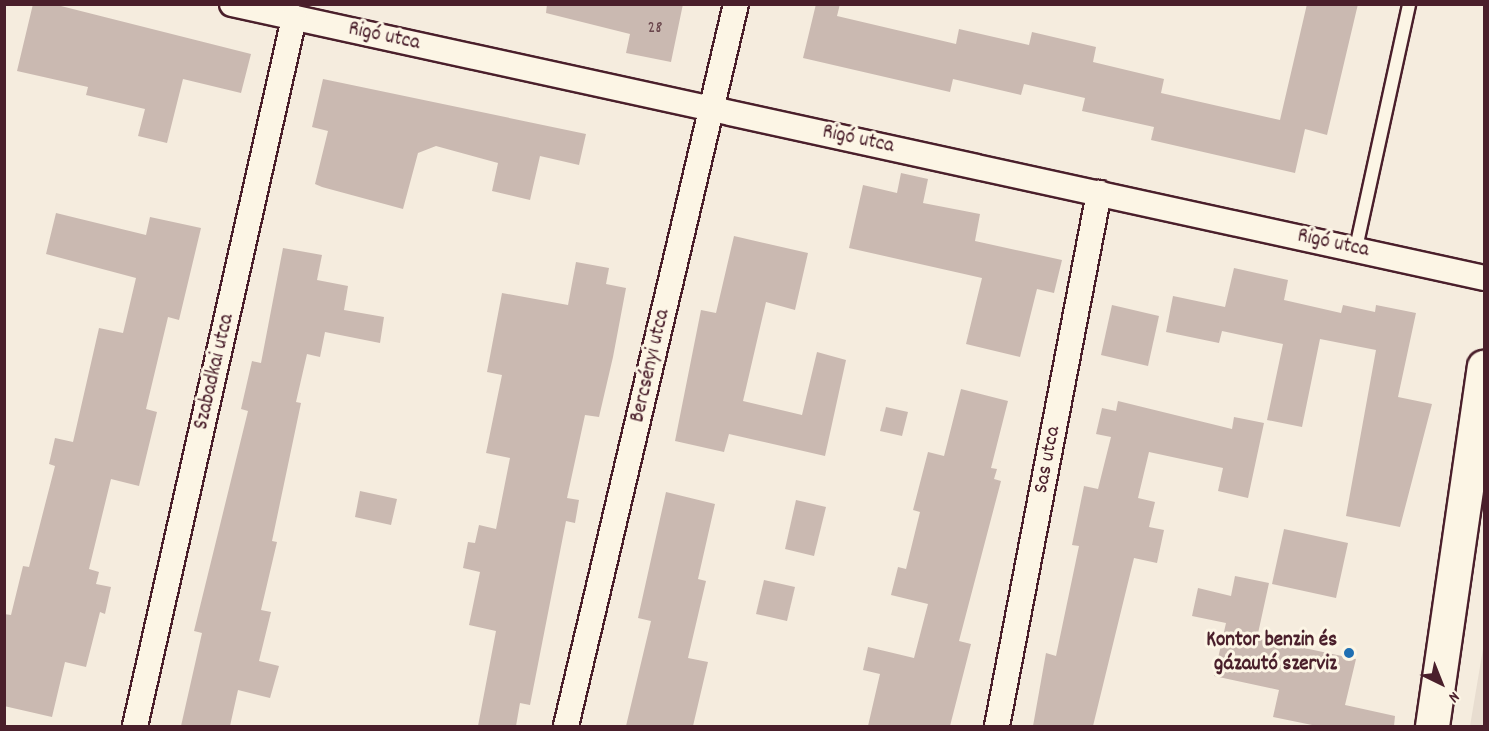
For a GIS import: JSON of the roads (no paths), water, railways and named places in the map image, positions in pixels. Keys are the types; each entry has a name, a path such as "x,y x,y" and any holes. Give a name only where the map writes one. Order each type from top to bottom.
{"street":[{"name":"Rigó utca","path":"232,4 1485,278"},
{"name":"Bercsényi utca","path":"566,726 736,4"},
{"name":"Szabadkai utca","path":"135,726 294,18"},
{"name":"Sas utca","path":"997,726 1099,193"},
{"path":"1432,726 1478,456 1485,367"}],"lane":[{"path":"1356,248 1409,4"}],"place":[{"name":"Kontor benzin és gázautó szerviz","path":"1349,653"}]}
